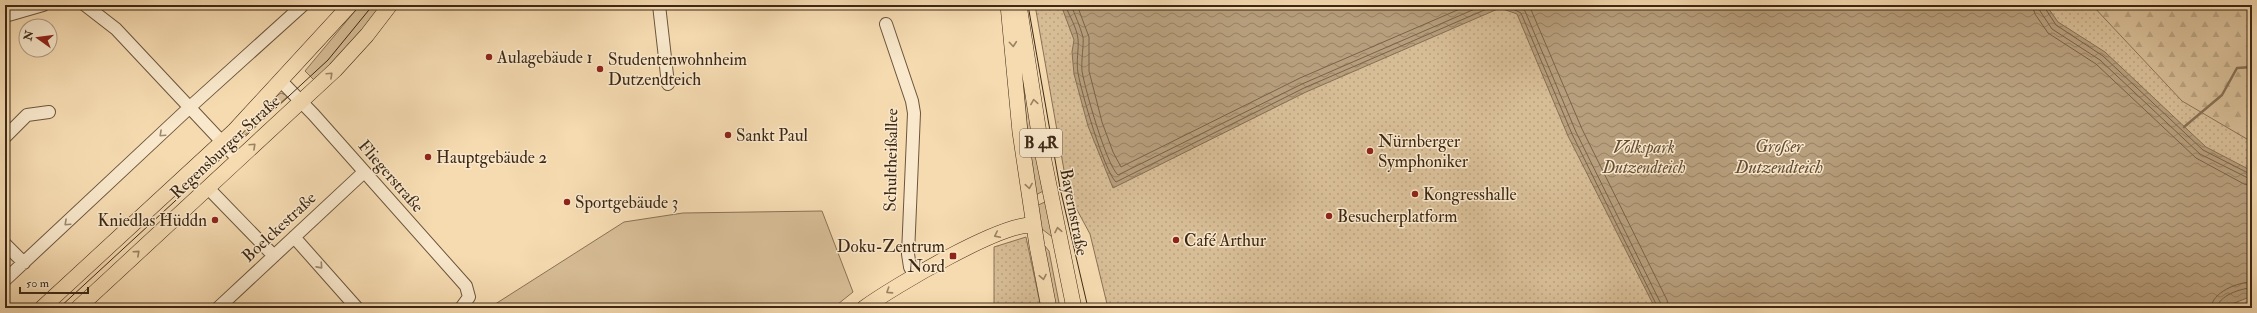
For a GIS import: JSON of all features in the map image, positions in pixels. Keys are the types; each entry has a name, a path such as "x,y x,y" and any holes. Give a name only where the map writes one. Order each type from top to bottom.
{"main road":[{"name":"Regensburger Straße","path":"42,308 222,142 281,82 350,5"},
{"name":"Regensburger Straße","path":"78,308 355,49 390,5"},
{"name":"B 4R","path":"1008,5 1019,121 1034,225 1050,308"},
{"name":"Bayernstraße","path":"1019,5 1041,146 1074,308"},
{"path":"864,308 915,276 1008,230 1025,224 1034,225 1050,243 1054,257 1066,268"}],"street":[{"path":"5,16 43,5"},
{"path":"85,5 116,29 190,106 238,160"},
{"path":"5,280 190,106 303,5"},
{"path":"659,5 668,84"},
{"name":"Schultheißallee","path":"886,24 912,101 914,113 908,254 910,267 915,276"},
{"name":"Fliegerstraße","path":"281,82 301,101 466,286 469,297 460,308"},
{"path":"5,137 27,115 49,112"},
{"name":"Boelckestraße","path":"218,308 231,304 274,256 364,172"},
{"path":"208,188 274,256"},
{"path":"294,237 357,308"},
{"path":"5,244 24,263"}],"green space":[{"path":"360,5 385,5 316,82 305,71"},
{"path":"1015,5 1045,190 1034,196"},
{"name":"Großer Dutzendteich","path":"1035,5 2092,5 2182,101 2252,142 2252,308 1108,308 1090,234 1068,193"},
{"path":"2046,5 2252,5 2252,142 2228,129 2206,147"},
{"path":"281,93 288,96 233,146 231,143 275,97"},
{"path":"1047,201 1053,235 1051,236 1038,226 1034,207"},
{"path":"822,211 853,292 833,308 489,308 624,222 683,213"},
{"path":"1026,237 1041,308 994,308 994,247"},
{"path":"1044,245 1049,251 1060,308 1055,308"}],"water":[{"name":"Großer Dutzendteich","path":"1061,5 2046,5 2058,22 2105,52 2206,147 2252,171 2252,296 2222,308 1655,308 1568,136 1517,14 1500,8 1306,92 1113,188 1088,126 1074,74 1072,52 1074,40"}],"waterway":[{"path":"2184,127 2222,95 2237,68 2252,67"}],"tram line":[{"path":"59,308 328,60 373,5"},
{"path":"1028,5 1060,188 1088,308"}],"place":[{"name":"Aulagebäude 1","path":"489,57"},
{"name":"Studentenwohnheim Dutzendteich","path":"600,69"},
{"name":"Sankt Paul","path":"728,135"},
{"name":"Nürnberger Symphoniker","path":"1370,151"},
{"name":"Hauptgebäude 2","path":"428,157"},
{"name":"Kongresshalle","path":"1415,194"},
{"name":"Sportgebäude 3","path":"567,202"},
{"name":"Besucherplatform","path":"1329,216"},
{"name":"Kniedlas Hüddn","path":"215,220"},
{"name":"Café Arthur","path":"1176,240"},
{"name":"Doku-Zentrum Nord","path":"953,256"}],"park label":[{"name":"Volkspark Dutzendteich","path":"1644,157"}]}
